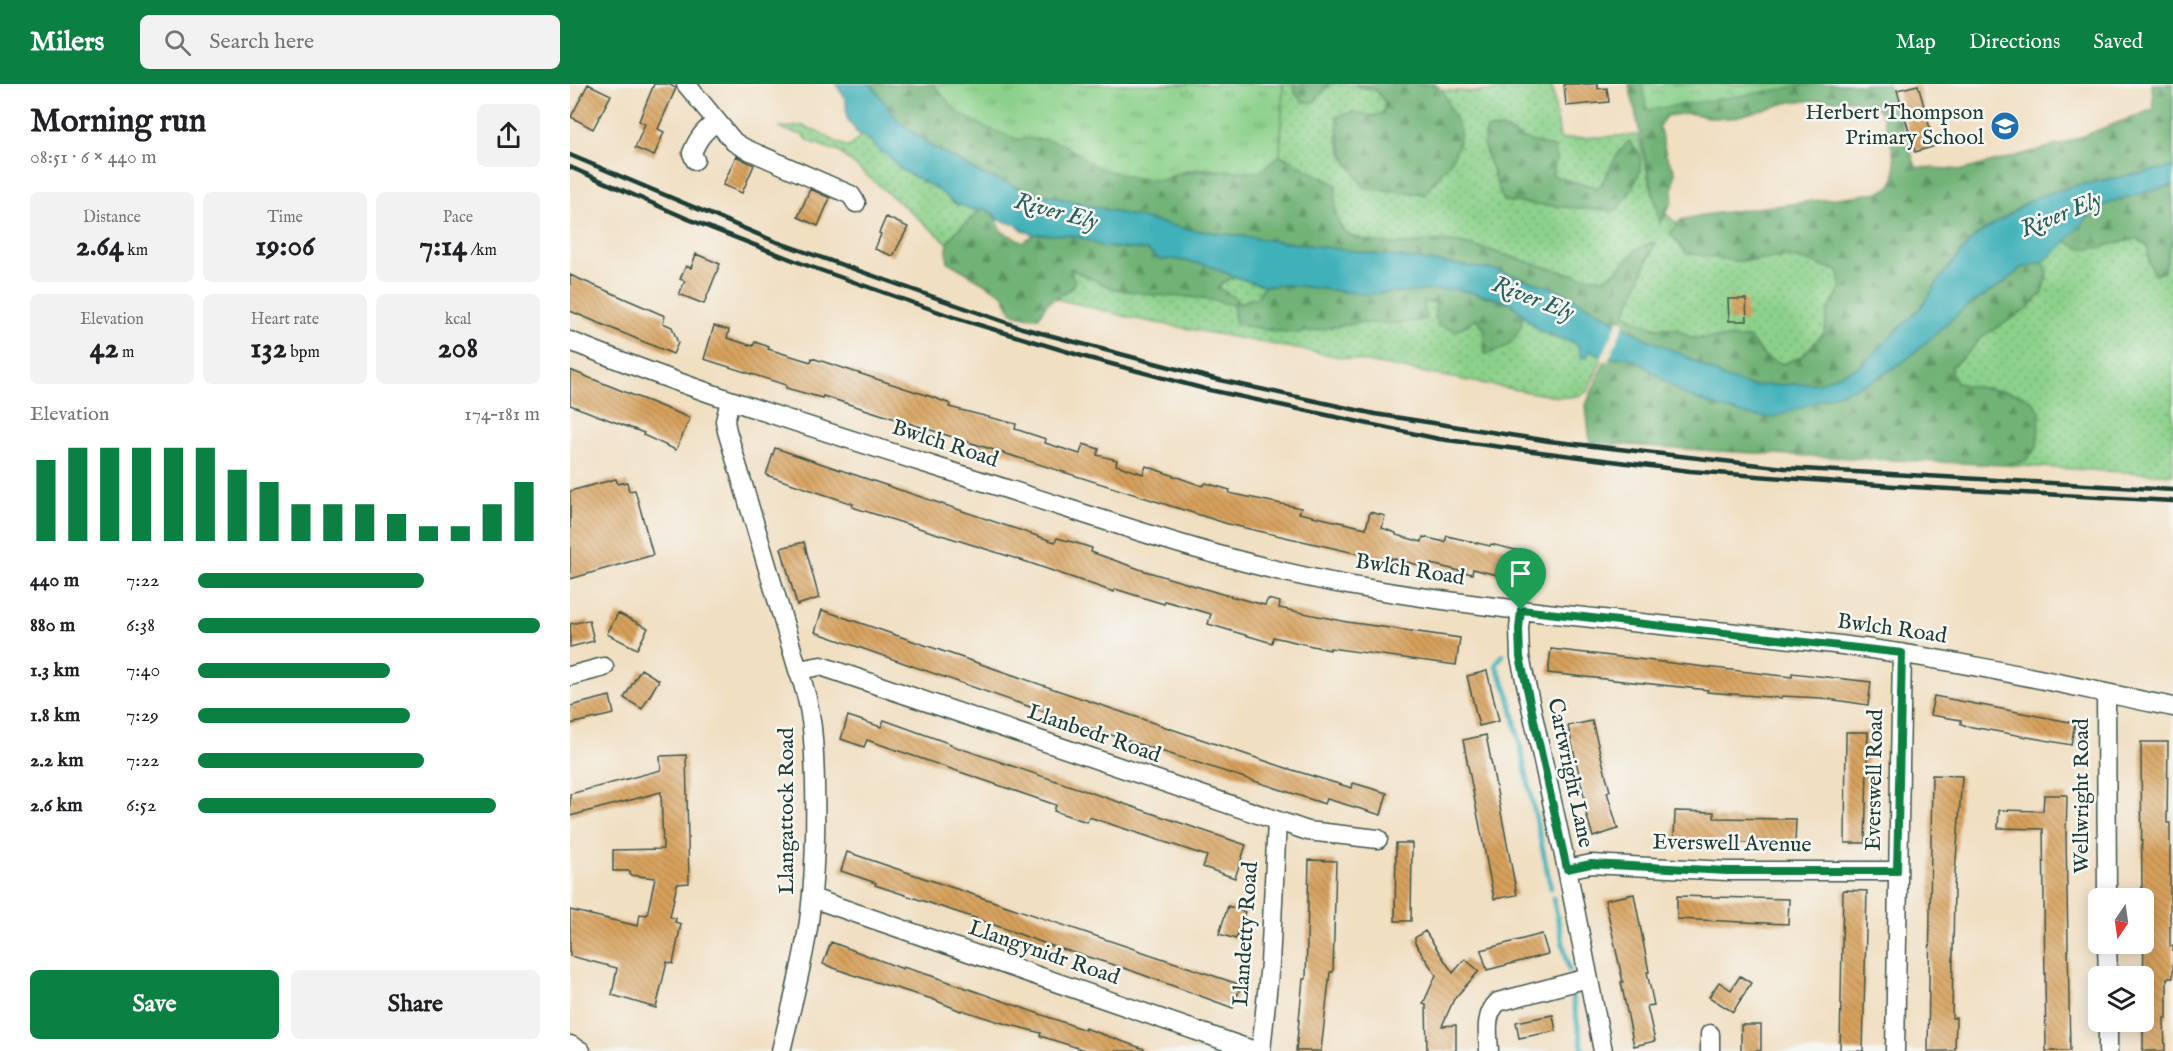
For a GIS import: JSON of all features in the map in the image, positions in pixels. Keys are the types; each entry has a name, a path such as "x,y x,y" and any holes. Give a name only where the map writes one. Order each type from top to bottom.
{"street":[{"path":"686,84 734,142 851,195 856,203"},
{"path":"695,160 692,153 696,142 702,132 716,122"},
{"name":"Bwlch Road","path":"570,342 730,401 1122,526 1269,568 1352,586 1458,603 1902,653 2173,707"},
{"name":"Llangattock Road","path":"730,401 725,421 727,431 805,687 811,710 814,739 816,803 812,898 796,989 780,1051"},
{"name":"Cartwright Lane","path":"1521,610 1520,657 1567,869 1603,1051"},
{"name":"Everswell Road","path":"1895,1051 1902,653"},
{"name":"Llanbedr Road","path":"798,670 821,666 1308,831 1378,839"},
{"path":"570,676 604,667"},
{"name":"Wellwright Road","path":"2106,693 2107,888"},
{"name":"Llandetty Road","path":"1261,1051 1270,963 1276,821"},
{"name":"Everswell Avenue","path":"1567,869 1591,864 1727,871 1897,871"},
{"name":"Llangynidr Road","path":"812,898 1249,1049 1261,1051"},
{"path":"1489,1051 1489,1016 1492,1007 1498,1002 1588,978"},
{"path":"2108,1032 2108,1051"},
{"path":"570,1046 581,1051"}],"green space":[{"path":"871,84 933,84 956,111 1017,139 1044,139 1063,144 1079,154 1162,180 1186,172 1198,171 1259,172 1280,155 1336,185 1336,213 1340,225 1349,235 1369,241 1402,244 1435,241 1455,243 1486,249 1572,274 1600,278 1614,273 1639,249 1655,243 1625,314 1641,323 1657,328 1676,329 1692,338 1749,338 1766,358 1783,364 1801,357 1825,332 1827,313 1842,286 1838,271 1788,257 1736,261 1686,253 1670,233 1681,220 1703,215 1861,195 1886,189 1892,184 1895,170 1890,140 1882,115 1873,104 1850,100 1821,100 1790,102 1732,118 1714,118 1688,113 1666,116 1659,126 1666,155 1675,171 1672,201 1660,223 1629,84 1888,84 1916,167 1963,170 2062,144 2154,109 2152,84 2173,84 2173,167 2074,186 2036,197 1974,237 1939,280 1921,307 1861,366 1818,383 1750,386 1723,377 1647,339 1596,310 1526,279 1496,270 1186,229 1022,189 980,173 934,148 898,121"},
{"path":"933,84 1283,84 1280,155 1259,172 1198,169 1178,173 1162,180 1135,178 1099,168 1063,144 1044,139 1017,139 986,128 956,111"},
{"path":"1283,84 1294,84 1295,93 1314,102 1329,84 1355,84 1376,90 1386,104 1382,114 1371,116 1353,112 1337,136 1343,156 1365,188 1425,194 1450,162 1452,113 1442,90 1473,92 1552,86 1560,139 1638,135 1660,222 1666,214 1677,224 1736,261 1788,257 1839,271 1842,286 1827,313 1825,332 1801,357 1783,364 1766,358 1749,338 1691,338 1676,329 1657,328 1641,323 1625,314 1655,243 1640,248 1611,275 1593,279 1579,277 1492,251 1449,242 1401,244 1360,239 1344,231 1337,219 1336,185 1280,155","holes":["1502,128 1521,138 1554,148 1556,160 1552,175 1597,188 1620,151 1616,210 1503,201 1492,169"]},
{"path":"1294,84 1329,84 1314,102 1303,102 1295,93"},
{"path":"1355,84 1435,84 1442,90 1460,130 1458,147 1450,162 1425,194 1365,188 1353,171 1341,146 1337,116 1353,112 1371,116 1382,114 1386,104 1376,90"},
{"path":"1642,84 1815,84 1647,110"},
{"path":"802,126 850,147 861,135 870,140 879,151 889,156 900,169 937,189 954,203 974,210 981,209 960,228 949,244 839,152 809,141 803,135 778,128"},
{"path":"1502,128 1521,138 1555,148 1556,160 1552,175 1597,188 1616,156 1629,141 1639,153 1641,160 1638,176 1631,191 1617,210 1503,201 1483,144 1487,129"},
{"path":"2173,185 2173,240 2163,272 2154,274 2149,263 2148,247 2138,239 2092,248 2075,246 2066,241 2094,211 2113,201"},
{"path":"981,209 992,213 1001,231 1023,242 1035,234 1066,235 1082,238 1103,247 1147,250 1160,260 1173,259 1207,265 1235,277 1221,283 1219,288 1233,296 1239,303 1257,297 1264,286 1290,285 1364,294 1457,289 1511,303 1523,315 1519,330 1512,342 1485,354 1483,344 1485,330 1477,318 1456,331 1439,326 1435,317 1435,302 1423,302 1427,319 1404,323 1357,323 1300,333 1273,331 1236,324 1233,305 1202,298 1114,289 1070,269 1075,283 1069,290 1047,303 1039,317 1020,316 1011,311 1003,294 948,262 948,244 952,237"},
{"path":"2138,239 2148,247 2149,263 2167,264 2169,244 2173,240 2173,475 2005,465 2025,461 2037,447 2040,411 1994,390 1957,383 1951,374 1952,366 1969,352 1981,337 1998,326 2048,271 2043,262 2066,241 2075,246 2092,248"},
{"path":"2043,262 2048,271 2043,293 2026,310 1981,337 1969,352 1952,366 1951,374 1957,383 2006,391 2031,400 2040,411 2037,447 2025,461 2005,465 1953,463 1746,453 1590,442 1586,405 1606,358 1626,357 1639,362 1682,393 1714,406 1772,417 1872,381 1906,360 1962,310 2008,280 2021,268"},
{"path":"1066,263 1221,283 1235,277 1264,286 1260,294 1400,291 1396,303 1416,292 1424,292 1467,325 1476,318 1485,330 1483,344 1485,354 1499,349 1515,335 1523,315 1540,331 1552,337 1573,342 1603,356 1588,391 1583,394 1562,397 1534,393 1136,319 1054,298 1061,291"}],"water":[{"name":"River Ely","path":"836,84 871,84 898,121 934,148 980,173 1022,189 1186,229 1496,270 1559,290 1647,339 1723,377 1751,386 1818,383 1861,366 1921,307 1939,280 1974,237 2036,197 2074,186 2173,167 2173,185 2113,201 2094,211 2061,247 2043,262 2021,268 2008,280 1962,310 1906,360 1872,381 1772,418 1748,415 1714,406 1682,393 1639,362 1626,357 1606,358 1590,350 1587,357 1581,358 1577,344 1540,331 1511,303 1487,296 1457,289 1364,294 1290,285 1264,286 1207,265 1173,259 1160,260 1147,250 1103,247 1082,238 1066,235 1033,234 1017,225 997,219 993,213 985,209 974,210 954,203 937,189 900,169 870,140 857,133 847,118 846,100"}],"pier":[{"path":"1619,319 1625,322 1608,361 1605,361 1601,359"}],"building":[{"path":"588,84 611,95 593,129 571,117"},
{"path":"654,84 668,84 676,88 658,129 664,132 654,156 635,148 645,124 639,121"},
{"path":"1564,84 1598,84 1598,89 1607,88 1609,102 1566,106"},
{"path":"1918,85 1935,146 1915,152 1897,90"},
{"path":"736,156 754,165 742,193 723,185"},
{"path":"810,189 830,198 818,226 798,217"},
{"path":"886,217 908,227 893,256 875,249"},
{"path":"696,254 720,264 704,304 679,294 685,281 680,279 686,266 691,268"},
{"path":"570,275 665,316 663,323 672,327 678,343 673,354 570,311"},
{"path":"1728,299 1746,299 1747,321 1729,321"},
{"path":"714,326 729,330 727,338 753,346 755,342 769,347 768,349 811,362 812,358 935,398 950,404 949,407 1016,424 1015,429 1046,439 1045,443 1080,454 1083,444 1099,449 1097,455 1117,460 1116,465 1143,474 1146,466 1202,486 1206,483 1230,490 1229,493 1301,508 1299,513 1366,528 1370,512 1385,516 1382,528 1396,535 1422,542 1423,537 1445,542 1447,536 1520,551 1513,579 1473,569 1472,574 1431,564 1430,568 1391,558 1390,561 1228,524 823,396 822,398 786,388 786,385 704,359"},
{"path":"570,370 690,418 676,450 643,435 644,433 570,405"},
{"path":"775,448 1055,542 1057,538 1092,548 1091,552 1222,594 1265,605 1268,599 1280,602 1279,608 1347,622 1460,638 1456,665 1330,648 1330,650 1273,637 1272,643 1208,624 1211,614 1165,601 1164,604 1115,589 1114,592 852,507 853,504 766,475"},
{"path":"616,479 618,484 627,482 629,491 635,490 653,555 570,579 570,491"},
{"path":"804,542 819,598 797,605 781,548"},
{"path":"822,610 1286,768 1352,788 1353,783 1387,793 1381,815 1327,799 1325,804 1102,732 815,632"},
{"path":"618,613 648,628 637,649 607,634"},
{"path":"589,620 594,641 570,647 570,624"},
{"path":"1551,649 1792,677 1792,673 1871,682 1868,705 1821,698 1782,696 1781,698 1707,692 1708,690 1548,673"},
{"path":"641,669 659,680 642,709 624,698"},
{"path":"1487,671 1499,721 1479,726 1467,676"},
{"path":"610,696 614,714 570,724 570,706"},
{"path":"1934,696 2075,723 2071,745 1967,726 1961,724 1961,720 1930,715"},
{"path":"848,716 881,727 884,720 950,745 1246,845 1235,878 1203,867 1207,856 1089,817 1087,822 1054,811 1056,805 867,740 864,747 841,739"},
{"path":"1592,721 1610,791 1607,792 1618,829 1593,837 1585,810 1587,809 1568,726"},
{"path":"1846,732 1868,732 1865,843 1845,843"},
{"path":"1486,735 1517,895 1494,899 1463,740"},
{"path":"2141,742 2168,742 2167,823 2170,823 2170,946 2173,946 2173,978 2167,978 2167,1018 2164,1018 2165,1051 2143,1051 2143,1032 2154,1032 2154,966 2144,966 2144,954 2154,954 2154,888 2142,888"},
{"path":"686,755 689,883 677,884 670,917 676,918 675,922 681,924 673,964 667,962 656,1008 612,995 617,968 570,956 570,910 638,926 640,914 647,915 655,878 630,875 630,871 613,871 613,850 663,849 661,792 570,816 570,794 661,770 660,756"},
{"path":"1932,775 1962,776 1954,888 1952,1018 1956,1018 1955,1051 1928,1051"},
{"path":"2044,795 2067,795 2070,1051 2046,1051 2043,829 1998,828 1999,810 2043,811"},
{"path":"1675,811 1714,812 1714,818 1796,819 1795,843 1724,843 1724,841 1674,839"},
{"path":"1396,843 1412,843 1411,921 1395,921"},
{"path":"847,852 1241,985 1233,1008 1127,969 1049,945 875,885 876,883 841,871"},
{"path":"1309,860 1336,861 1333,972 1330,972 1321,1051 1296,1051 1303,979 1306,979"},
{"path":"1843,890 1867,891 1863,1051 1840,1051"},
{"path":"1634,894 1654,1005 1647,1006 1655,1041 1634,1046 1605,900"},
{"path":"1677,896 1789,899 1788,924 1677,919"},
{"path":"1228,906 1245,912 1236,939 1219,934"},
{"path":"1425,931 1453,973 1465,959 1479,971 1454,999 1442,1026 1456,1025 1456,1051 1427,1051 1426,1005 1423,1004 1436,975 1415,943 1415,938"},
{"path":"1542,934 1548,954 1487,970 1481,950"},
{"path":"831,942 903,969 903,967 932,976 1085,1030 1085,1028 1144,1049 1144,1051 1088,1051 1040,1036 1041,1033 961,1011 932,999 853,975 823,964"},
{"path":"1740,976 1751,983 1733,1012 1709,997 1719,982 1731,990"},
{"path":"1553,1015 1556,1031 1519,1038 1516,1022"},
{"path":"1741,1025 1761,1025 1761,1051 1741,1051"}],"waterway":[{"path":"1503,655 1496,666 1508,692 1551,888"},
{"path":"1553,898 1569,970"},
{"path":"1572,995 1583,1051"}],"railway":[{"path":"570,155 774,241 1022,328 1215,379 1375,414 1549,441 1785,468 2173,490"},
{"path":"570,167 688,219 803,264 956,318 1085,357 1205,389 1439,439 1690,471 1894,486 2173,501"}],"place":[{"name":"Herbert Thompson Primary School","path":"2005,126"}],"route":[{"path":"1521,610 1902,653 1897,871 1727,871 1591,864 1567,869 1520,657 1521,610"}]}
